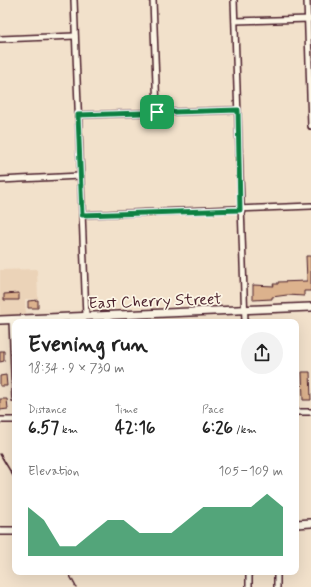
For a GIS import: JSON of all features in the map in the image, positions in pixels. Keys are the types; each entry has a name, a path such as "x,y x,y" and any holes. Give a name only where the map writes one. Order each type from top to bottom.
{"street":[{"path":"74,0 86,316"},
{"path":"153,0 157,112"},
{"path":"234,0 245,319"},
{"path":"307,0 309,19 311,126"},
{"path":"235,21 309,19"},
{"path":"0,40 75,36"},
{"path":"78,115 238,110"},
{"path":"0,180 80,176"},
{"path":"82,215 240,210 311,206"},
{"name":"East Cherry Street","path":"30,319 311,307"},
{"name":"East Cherry Street","path":"0,320 12,320"},
{"path":"299,412 311,412"},
{"path":"0,420 12,420"},
{"path":"299,524 311,523"},
{"path":"0,531 12,531"},
{"path":"249,575 250,587"},
{"path":"277,575 278,587"}],"shaded area":[{"path":"37,269 38,299 25,299 26,315 0,315 0,270"}],"building":[{"path":"306,256 311,256 311,291 304,291 304,296 287,295 272,297 272,299 253,300 253,285 274,286 273,284 278,284 278,282 307,281"},
{"path":"19,293 19,300 4,300 4,294"},
{"path":"38,300 38,308 28,308 28,301"},
{"path":"0,351 4,351 4,361 0,362"},
{"path":"302,372 310,372 311,400 303,400"},
{"path":"6,375 7,386 0,386 0,376"},
{"path":"0,399 7,399 8,409 0,410"}],"railway":[{"path":"0,454 12,474"},
{"path":"70,575 76,587"}],"route":[{"path":"238,110 240,210 82,215 78,115 157,112 238,110"}]}
